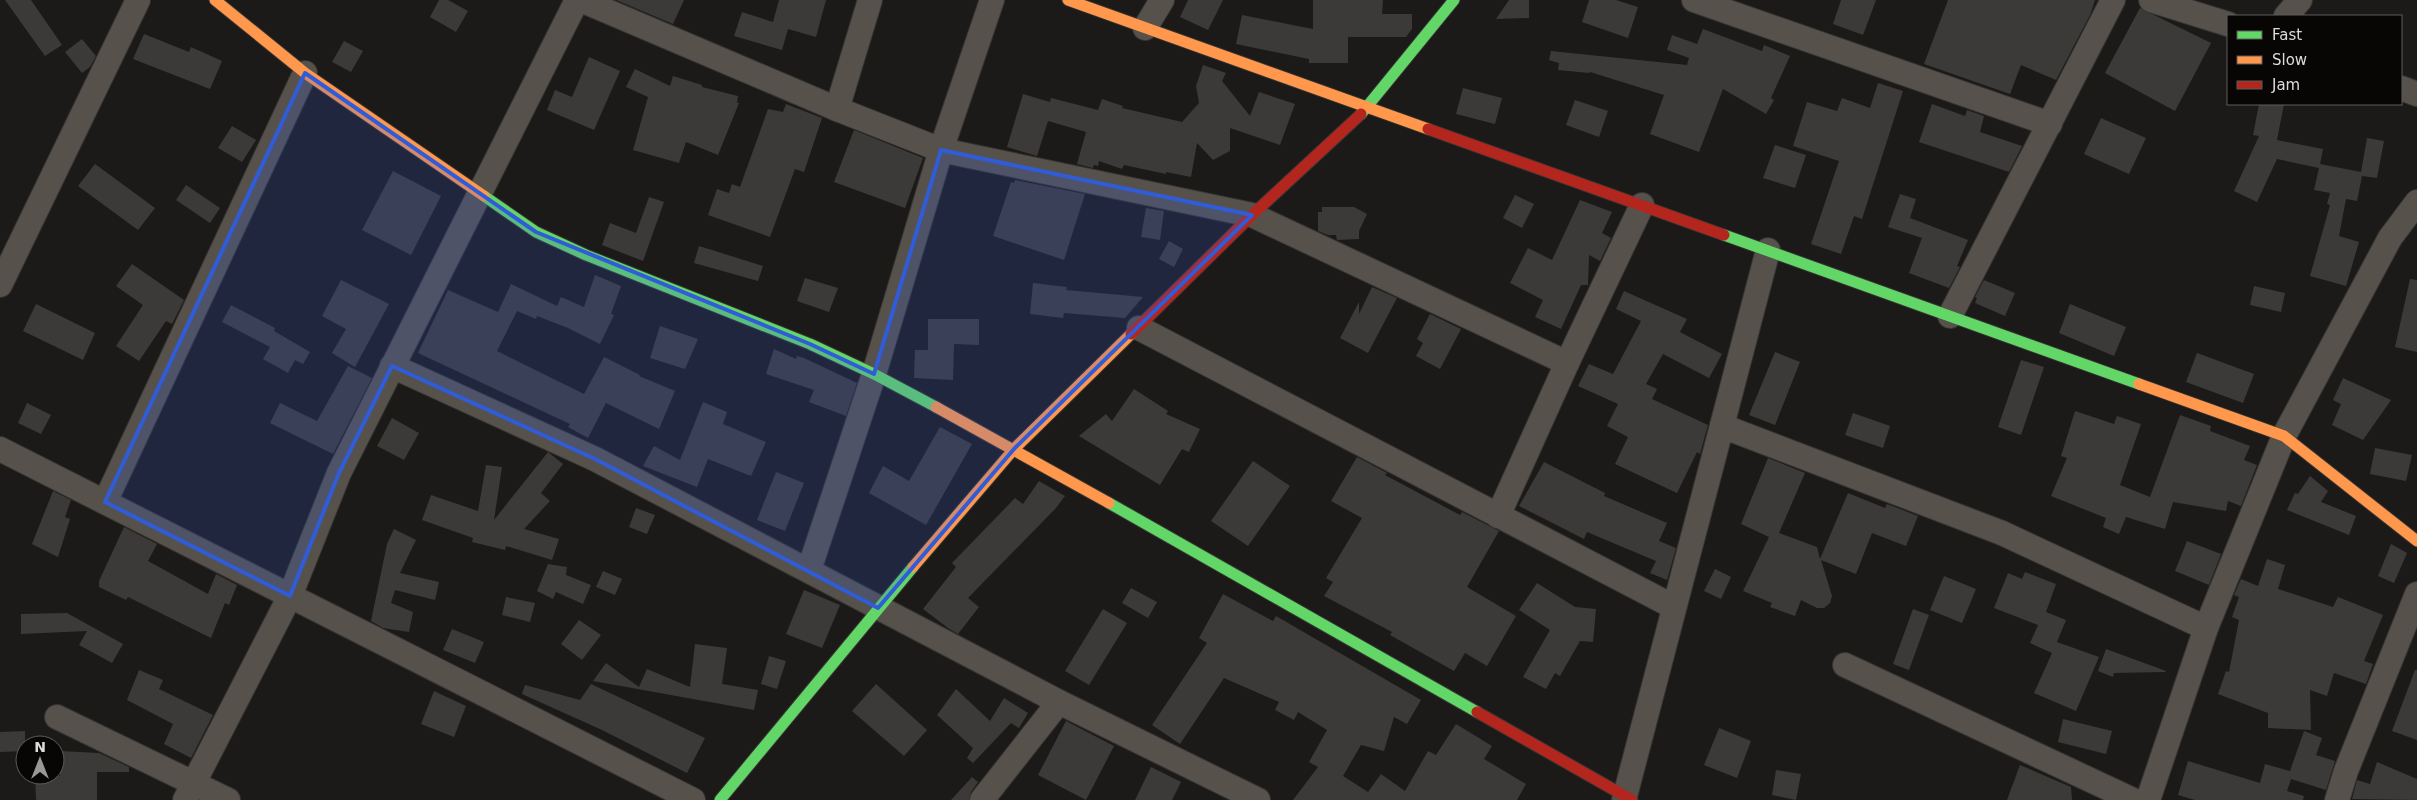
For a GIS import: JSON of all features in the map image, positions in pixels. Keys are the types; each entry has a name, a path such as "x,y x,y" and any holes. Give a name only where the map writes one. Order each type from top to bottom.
{"street":[{"path":"0,285 138,0"},
{"path":"215,0 305,73 544,236 586,255 810,344 874,374 1014,449 1627,799 1674,607 1768,250"},
{"path":"190,791 290,596 339,473 576,0"},
{"path":"581,0 837,109 941,150 1252,215 1567,363"},
{"path":"837,109 870,0"},
{"path":"809,570 874,374 941,150 992,0"},
{"path":"1068,0 2284,436 2417,541"},
{"path":"1145,28 1162,0"},
{"path":"720,800 878,608 1014,449 1252,215 1368,107 1454,0"},
{"path":"1694,0 2050,124"},
{"path":"1950,316 2113,0"},
{"path":"2151,0 2227,24"},
{"path":"2287,15 2300,0"},
{"path":"105,502 305,73"},
{"path":"2402,88 2417,94"},
{"path":"2148,800 2206,628 2284,436 2390,238 2417,202"},
{"path":"1498,516 1567,363 1642,206"},
{"path":"1139,328 1674,607"},
{"path":"392,366 595,459 1060,702 1258,800"},
{"path":"1722,426 2002,533 2206,628"},
{"path":"0,449 693,800"},
{"path":"2337,800 2346,771 2417,594"},
{"path":"1845,665 2133,800"},
{"path":"982,800 1060,702"},
{"path":"57,717 190,791 228,800"}],"highlighted area":[{"path":"305,73 536,232 810,344 874,374 941,150 1252,215 1014,449 878,608 595,459 392,366 339,473 290,596 105,502"}],"building":[{"path":"5,0 31,0 62,45 45,56"},
{"path":"439,0 448,0 468,11 456,32 430,17"},
{"path":"616,0 684,0 673,24"},
{"path":"779,0 826,0 816,37 788,29 782,50 734,36 742,12 773,22"},
{"path":"1188,0 1223,0 1208,30 1180,17"},
{"path":"1313,0 1383,0 1382,14 1412,14 1412,29 1406,37 1348,37 1348,63 1309,63 1309,59 1236,44 1242,15 1313,29"},
{"path":"1509,0 1529,0 1529,18 1496,19"},
{"path":"1589,0 1616,0 1638,7 1628,38 1582,22"},
{"path":"1841,0 1876,0 1863,35 1833,24"},
{"path":"1948,0 2095,0 2090,15 2056,80 2021,65 2010,94 1924,64"},
{"path":"2140,8 2211,43 2175,111 2105,73"},
{"path":"1703,29 1762,51 1764,45 1790,56 1771,98 1774,100 1766,114 1723,89 1699,152 1650,134 1664,95 1590,72 1558,70 1559,63 1549,60 1551,51 1687,65 1689,58 1667,50 1672,35 1697,44"},
{"path":"144,34 189,52 191,47 222,61 210,89 133,59"},
{"path":"82,39 96,56 90,67 82,73 65,52"},
{"path":"344,41 363,51 351,72 332,62"},
{"path":"589,57 620,71 594,130 547,110 555,90 572,97"},
{"path":"1203,65 1226,73 1222,81 1250,116 1259,92 1295,104 1280,145 1230,128 1230,151 1213,160 1197,143 1191,177 1124,165 1122,169 1099,161 1098,166 1094,165 1093,168 1077,164 1086,132 1048,121 1037,156 1007,147 1023,94 1050,102 1051,98 1098,110 1102,99 1123,106 1122,108 1182,122 1199,103 1196,86"},
{"path":"635,69 670,86 673,76 702,85 702,87 738,96 737,103 739,103 718,155 686,142 679,163 633,150 648,97 626,87"},
{"path":"1878,83 1903,91 1862,219 1854,216 1841,254 1811,244 1839,161 1793,146 1807,102 1837,111 1842,98 1870,108"},
{"path":"1463,88 1502,98 1495,124 1456,114"},
{"path":"1575,100 1608,111 1599,137 1566,125"},
{"path":"786,104 822,118 804,172 795,169 770,237 708,215 717,189 729,193 732,184 740,187 768,109 783,112"},
{"path":"1932,104 1965,116 1967,110 1984,116 1980,132 2022,146 2009,172 1919,142"},
{"path":"2259,105 2284,105 2277,140 2323,149 2320,164 2361,172 2367,138 2384,141 2377,178 2362,176 2357,201 2346,199 2339,236 2359,242 2346,286 2310,276 2330,205 2327,204 2330,193 2314,190 2319,168 2277,159 2257,202 2234,191 2259,136 2253,135"},
{"path":"2101,118 2146,138 2129,174 2084,154"},
{"path":"232,126 256,140 242,162 218,148"},
{"path":"854,130 923,158 905,208 834,182"},
{"path":"1775,145 1806,155 1795,188 1763,178"},
{"path":"95,164 155,208 138,230 78,186"},
{"path":"393,171 441,196 411,255 362,230"},
{"path":"1015,180 1085,194 1064,260 993,236 1011,182 1014,183"},
{"path":"186,185 220,208 210,223 176,200"},
{"path":"1900,194 1916,199 1910,218 1968,240 1957,266 1960,267 1949,288 1909,273 1922,238 1888,227"},
{"path":"1515,195 1534,204 1522,228 1503,218"},
{"path":"649,197 664,202 643,261 602,245 610,223 636,233"},
{"path":"1580,200 1612,212 1602,233 1611,238 1600,261 1589,255 1588,285 1581,285 1561,329 1535,317 1543,300 1510,283 1528,248 1552,260"},
{"path":"1322,207 1354,207 1367,214 1359,231 1359,239 1337,240 1336,235 1328,235 1318,231 1318,212 1322,212"},
{"path":"1146,208 1164,211 1160,240 1141,237"},
{"path":"1169,241 1183,249 1174,267 1159,259"},
{"path":"699,246 763,266 758,281 694,263"},
{"path":"132,264 184,300 172,324 166,321 139,361 116,346 143,305 116,286"},
{"path":"595,275 621,286 611,314 614,315 600,344 568,328 537,316 536,319 517,311 497,351 584,394 604,357 639,376 675,391 659,429 606,403 588,438 568,427 570,424 418,353 448,290 498,312 511,284 557,306 561,297 584,307"},
{"path":"805,278 838,288 829,312 797,301"},
{"path":"2410,279 2417,280 2417,352 2395,347"},
{"path":"341,280 389,304 355,367 332,353 346,329 322,316"},
{"path":"1984,280 2015,293 2005,316 1975,303 1977,298 1975,297"},
{"path":"1033,283 1067,287 1066,290 1143,297 1125,318 1064,313 1063,318 1030,314"},
{"path":"2254,286 2285,293 2281,312 2250,305"},
{"path":"1372,287 1397,298 1368,353 1340,338 1359,302 1359,314"},
{"path":"1624,291 1687,319 1680,332 1722,354 1709,378 1663,354 1646,384 1657,389 1652,399 1708,425 1700,454 1697,452 1677,493 1615,464 1628,437 1607,426 1618,404 1578,386 1589,364 1613,374 1641,321 1616,309"},
{"path":"36,304 95,333 83,360 23,331"},
{"path":"2070,304 2126,327 2114,356 2059,333"},
{"path":"231,305 275,328 274,331 310,352 303,364 295,360 288,373 263,359 270,347 222,322"},
{"path":"1430,314 1461,329 1440,369 1416,356 1423,343 1417,339"},
{"path":"928,319 979,319 979,345 954,344 953,380 914,378 915,350 928,350"},
{"path":"660,326 698,339 685,369 650,358"},
{"path":"774,349 796,359 797,356 804,358 857,383 846,416 809,402 814,390 766,374"},
{"path":"1775,352 1800,362 1775,425 1749,415"},
{"path":"2197,353 2254,374 2243,403 2186,382"},
{"path":"2021,360 2044,367 2021,435 1998,427"},
{"path":"348,366 372,378 333,454 270,423 280,403 317,421"},
{"path":"2343,378 2391,400 2363,440 2332,425 2341,404 2333,400"},
{"path":"1134,389 1168,411 1166,414 1200,429 1189,452 1182,449 1160,485 1079,436 1106,414 1112,421"},
{"path":"703,402 727,412 723,424 766,442 751,476 708,459 697,487 643,466 654,446 680,460"},
{"path":"27,403 51,415 41,434 18,423"},
{"path":"2075,411 2114,424 2117,416 2141,424 2120,485 2150,497 2180,415 2211,426 2210,431 2250,446 2244,460 2257,465 2241,506 2228,501 2226,511 2173,502 2165,529 2126,517 2119,534 2103,527 2106,518 2051,496 2067,458 2061,456"},
{"path":"1853,413 1890,426 1883,448 1845,435"},
{"path":"392,418 419,433 404,460 377,446"},
{"path":"940,427 972,444 926,525 869,493 883,466 909,481"},
{"path":"2375,448 2412,455 2406,481 2370,474"},
{"path":"548,452 563,464 541,493 550,501 524,529 559,539 552,560 506,546 505,550 472,542 473,538 422,520 431,495 478,511 486,465 502,467 494,520"},
{"path":"1357,457 1387,473 1385,475 1460,515 1462,512 1499,531 1467,587 1516,616 1487,666 1465,653 1454,671 1390,635 1392,632 1324,596 1333,582 1326,578 1362,518 1331,501"},
{"path":"1768,458 1805,473 1779,533 1817,547 1820,559 1848,493 1885,508 1887,504 1918,516 1906,546 1872,533 1856,574 1821,560 1832,596 1830,603 1824,608 1817,608 1801,600 1795,616 1770,607 1772,603 1743,591 1769,537 1741,524"},
{"path":"1253,461 1290,486 1248,546 1211,521"},
{"path":"1544,462 1605,493 1604,496 1667,523 1659,541 1676,548 1667,580 1650,573 1656,561 1587,532 1584,539 1519,506"},
{"path":"776,472 804,483 785,531 757,520"},
{"path":"2310,476 2328,491 2321,502 2356,516 2349,535 2287,510 2295,493 2298,494"},
{"path":"1039,481 1065,496 1056,508 968,598 979,607 958,634 923,609 956,567 952,563 1015,498 1023,504"},
{"path":"53,491 71,500 65,517 70,519 58,557 32,544"},
{"path":"636,508 655,515 647,534 629,527"},
{"path":"124,527 157,544 148,561 208,594 216,574 237,585 229,605 225,603 211,638 128,597 126,600 99,587 99,581"},
{"path":"394,529 416,540 400,573 439,582 435,600 395,590 391,603 413,612 409,632 383,628 371,621 387,544"},
{"path":"2187,541 2221,554 2209,585 2175,571"},
{"path":"2391,544 2407,553 2394,583 2378,576"},
{"path":"2267,559 2285,565 2278,589 2333,607 2338,597 2383,615 2364,661 2373,664 2366,684 2334,673 2327,696 2310,690 2311,730 2268,728 2268,713 2218,694 2226,671 2229,672 2239,620 2232,617 2239,597 2234,595 2241,579 2258,586"},
{"path":"548,564 567,567 566,575 591,585 583,604 556,592 553,599 537,591"},
{"path":"1715,569 1731,577 1721,599 1704,591"},
{"path":"603,571 622,579 615,595 596,587"},
{"path":"2025,572 2056,584 2046,612 2066,620 2057,642 2099,657 2076,711 2034,693 2052,653 2030,643 2038,625 1994,608 2008,573 2022,579"},
{"path":"1944,576 1976,589 1962,623 1930,610"},
{"path":"1537,583 1575,607 1596,609 1593,642 1580,641 1560,676 1555,673 1546,689 1523,677 1550,630 1519,610"},
{"path":"1131,588 1157,602 1148,618 1122,603"},
{"path":"804,590 840,605 822,648 786,634"},
{"path":"1223,594 1273,621 1276,616 1421,700 1407,724 1394,717 1384,751 1361,745 1343,776 1368,792 1381,774 1405,791 1428,751 1436,755 1456,724 1492,746 1484,759 1526,784 1517,800 1293,800 1318,767 1309,762 1327,730 1298,712 1294,720 1275,710 1279,702 1224,678 1180,744 1152,725 1207,643 1199,638"},
{"path":"506,597 535,603 530,622 502,615"},
{"path":"1103,609 1127,623 1089,685 1065,671"},
{"path":"1913,609 1929,615 1909,670 1893,664"},
{"path":"67,613 123,644 112,663 79,645 87,631 21,634 21,614"},
{"path":"579,620 601,635 582,660 561,644"},
{"path":"452,629 484,642 475,663 443,650"},
{"path":"695,644 727,648 722,684 758,690 754,710 593,681 606,663 639,687 647,669 690,687"},
{"path":"2106,649 2166,671 2114,673 2113,677 2098,671"},
{"path":"769,656 786,661 777,689 761,684"},
{"path":"139,670 163,680 159,689 213,715 191,758 164,744 173,724 127,700"},
{"path":"2415,670 2417,670 2417,740 2392,731"},
{"path":"591,684 705,738 687,773 602,730 522,694 525,685 580,700"},
{"path":"876,684 927,730 904,756 852,711"},
{"path":"956,689 990,721 1004,698 1028,713 1019,728 1011,723 973,763 967,758 973,748 937,715"},
{"path":"434,691 466,706 454,737 421,724"},
{"path":"2063,719 2112,731 2106,754 2058,742"},
{"path":"1066,721 1114,746 1086,800 1038,775"},
{"path":"1719,728 1751,741 1737,778 1704,765"},
{"path":"25,731 25,735 15,735 15,751 0,752 0,732"},
{"path":"2304,731 2322,738 2316,755 2335,761 2326,790 2291,779 2287,791 2304,796 2303,800 2195,800 2178,795 2188,761 2260,783 2265,764 2290,771"},
{"path":"65,751 99,753 129,767 129,772 97,772 97,800 36,800 35,785 65,785"},
{"path":"2377,762 2417,779 2417,800 2352,799 2357,780 2370,784"},
{"path":"2020,765 2071,787 2072,800 2007,800"},
{"path":"1151,767 1181,782 1172,800 1135,800"},
{"path":"1776,770 1801,774 1796,800 1772,795"},
{"path":"972,777 978,782 971,792 969,800 951,800"}],"traffic: fast":[{"path":"1361,114 1454,0"},
{"path":"484,196 536,232 586,255 810,344 874,374 936,407"},
{"path":"1724,235 2139,384"},
{"path":"1109,503 1477,712"},
{"path":"720,800 913,567"}],"traffic: slow":[{"path":"215,0 305,73 484,196"},
{"path":"1068,0 1428,129"},
{"path":"913,567 1014,449 1131,334"},
{"path":"2139,384 2284,436 2417,541"},
{"path":"936,407 1109,503"}],"traffic: jam":[{"path":"1131,334 1252,215 1361,114"},
{"path":"1428,129 1724,235"},
{"path":"1477,712 1632,800"}]}
